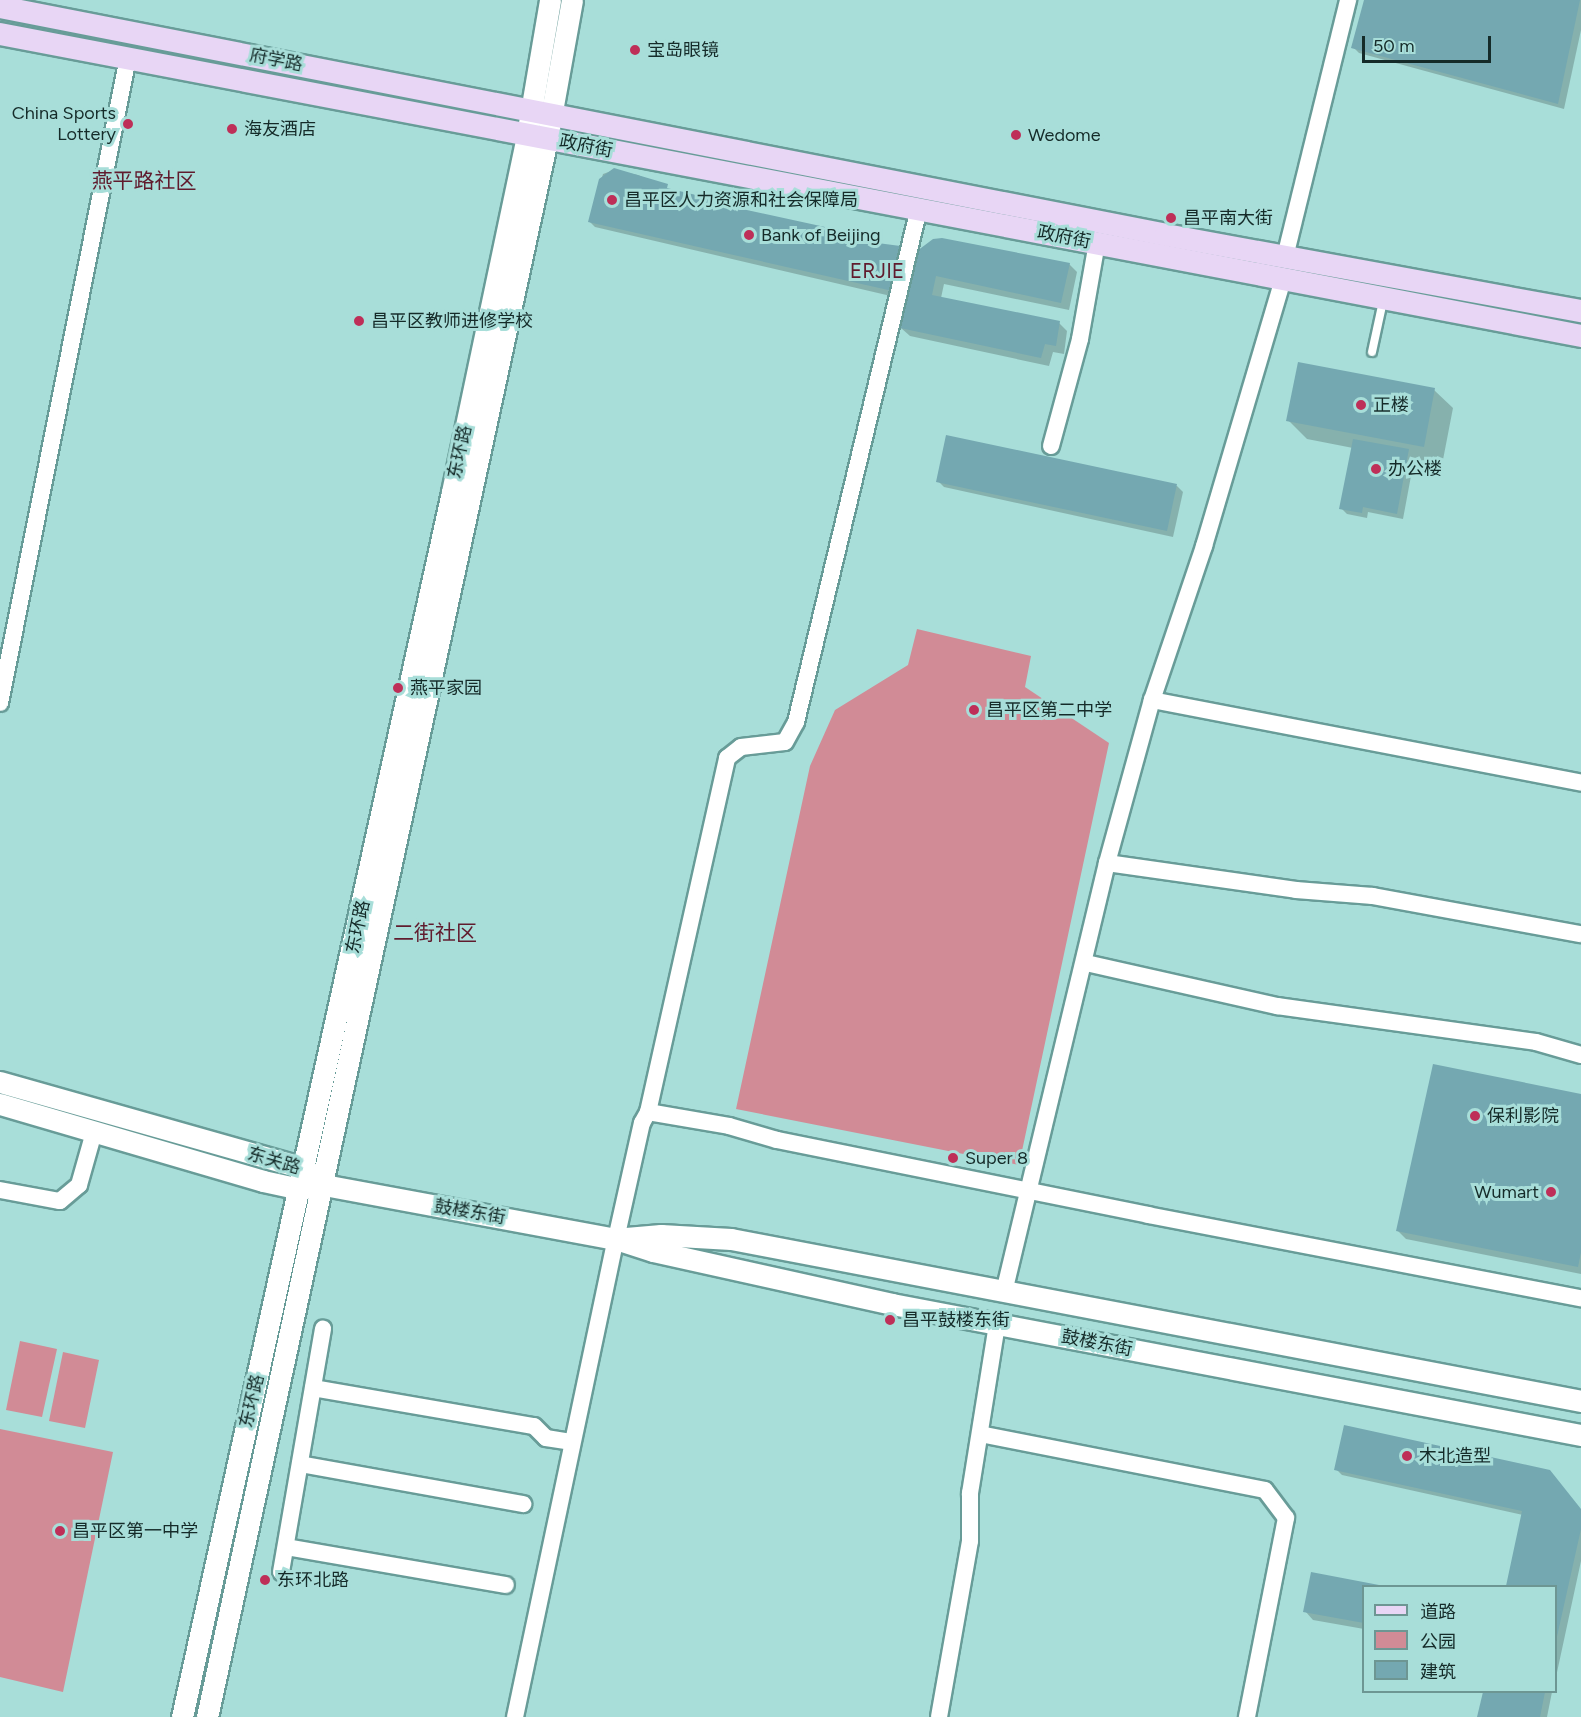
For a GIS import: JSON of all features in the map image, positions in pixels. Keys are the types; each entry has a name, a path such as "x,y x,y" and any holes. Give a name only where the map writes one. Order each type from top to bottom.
{"main road":[{"name":"府学路","path":"0,7 541,111"},
{"name":"府学路","path":"0,34 537,137"},
{"name":"政府街","path":"541,111 1284,268 1384,297 1581,336"},
{"name":"政府街","path":"537,137 1097,243 1581,311"}],"street":[{"path":"537,137 550,0"},
{"path":"541,111 572,0"},
{"path":"1004,1292 1028,1188 1086,963 1107,863 1152,700 1204,546 1284,268 1348,0"},
{"path":"0,703 128,57"},
{"name":"东环路","path":"182,1717 537,137"},
{"name":"东环路","path":"207,1717 324,1185 537,137"},
{"path":"514,1717 616,1239 642,1123 648,1112 727,758 741,747 784,742 796,722 919,208"},
{"path":"1051,446 1080,339 1097,243"},
{"path":"1152,700 1581,783"},
{"path":"1107,863 1296,890 1373,896 1581,934"},
{"path":"1086,963 1277,1006 1536,1042 1581,1055"},
{"name":"东关路","path":"0,1082 304,1168 324,1185"},
{"name":"东关路","path":"0,1104 300,1189 324,1185"},
{"path":"648,1112 1581,1298"},
{"path":"0,1190 60,1201 79,1185 94,1132"},
{"name":"鼓楼东街","path":"324,1185 616,1239 727,1268 996,1324 1581,1435"},
{"name":"鼓楼东街","path":"616,1239 661,1235 730,1239 1581,1401"},
{"path":"939,1717 970,1541 970,1493 996,1324"},
{"path":"281,1572 323,1329"},
{"path":"313,1388 534,1426 546,1438 571,1442"},
{"path":"980,1434 1265,1490 1286,1518 1247,1717"},
{"path":"300,1464 523,1504"},
{"path":"286,1547 506,1585"}],"lane":[{"path":"1371,352 1384,297"}],"green space":[{"path":"917,629 1031,656 1025,687 1109,743 1019,1165 736,1109 810,766 835,710 908,665"},
{"path":"20,1341 57,1349 42,1417 6,1410"},
{"path":"63,1352 99,1360 85,1428 49,1421"},
{"path":"0,1429 113,1452 63,1692 0,1677"}],"building":[{"path":"1364,0 1580,0 1558,104 1351,48"},
{"path":"614,168 668,184 667,188 725,202 724,205 848,232 847,239 908,247 897,292 588,222 599,179"},
{"path":"942,238 1070,263 1061,303 936,276 932,295 1060,321 1056,346 1045,344 1041,358 900,328 917,251 933,239"},
{"name":"正楼","path":"1298,362 1435,388 1424,447 1286,421"},
{"path":"946,435 1177,484 1167,531 936,482"},
{"name":"办公楼","path":"1353,439 1409,449 1397,514 1363,507 1362,513 1339,509"},
{"path":"1433,1064 1581,1094 1581,1252 1578,1267 1396,1231"},
{"path":"1344,1425 1550,1470 1581,1509 1581,1529 1557,1637 1557,1585 1506,1585 1522,1511 1334,1470"},
{"path":"1311,1572 1379,1585 1362,1585 1362,1623 1303,1612"},
{"path":"1483,1693 1545,1693 1540,1717 1477,1717"}],"place":[{"name":"宝岛眼镜","path":"635,50"},
{"name":"China Sports Lottery","path":"128,124"},
{"name":"海友酒店","path":"232,129"},
{"name":"Wedome","path":"1016,135"},
{"name":"昌平区人力资源和社会保障局","path":"612,200"},
{"name":"昌平南大街","path":"1171,218"},
{"name":"Bank of Beijing","path":"749,235"},
{"name":"昌平区教师进修学校","path":"359,321"},
{"name":"正楼","path":"1361,405"},
{"name":"办公楼","path":"1376,469"},
{"name":"燕平家园","path":"398,688"},
{"name":"昌平区第二中学","path":"974,710"},
{"name":"保利影院","path":"1475,1116"},
{"name":"Super 8","path":"953,1158"},
{"name":"Wumart","path":"1551,1192"},
{"name":"昌平鼓楼东街","path":"890,1320"},
{"name":"木北造型","path":"1407,1456"},
{"name":"昌平区第一中学","path":"60,1531"},
{"name":"东环北路","path":"265,1580"}],"district":[{"name":"燕平路社区","path":"144,181"},
{"name":"ERJIE","path":"877,271"},
{"name":"二街社区","path":"435,933"}]}
